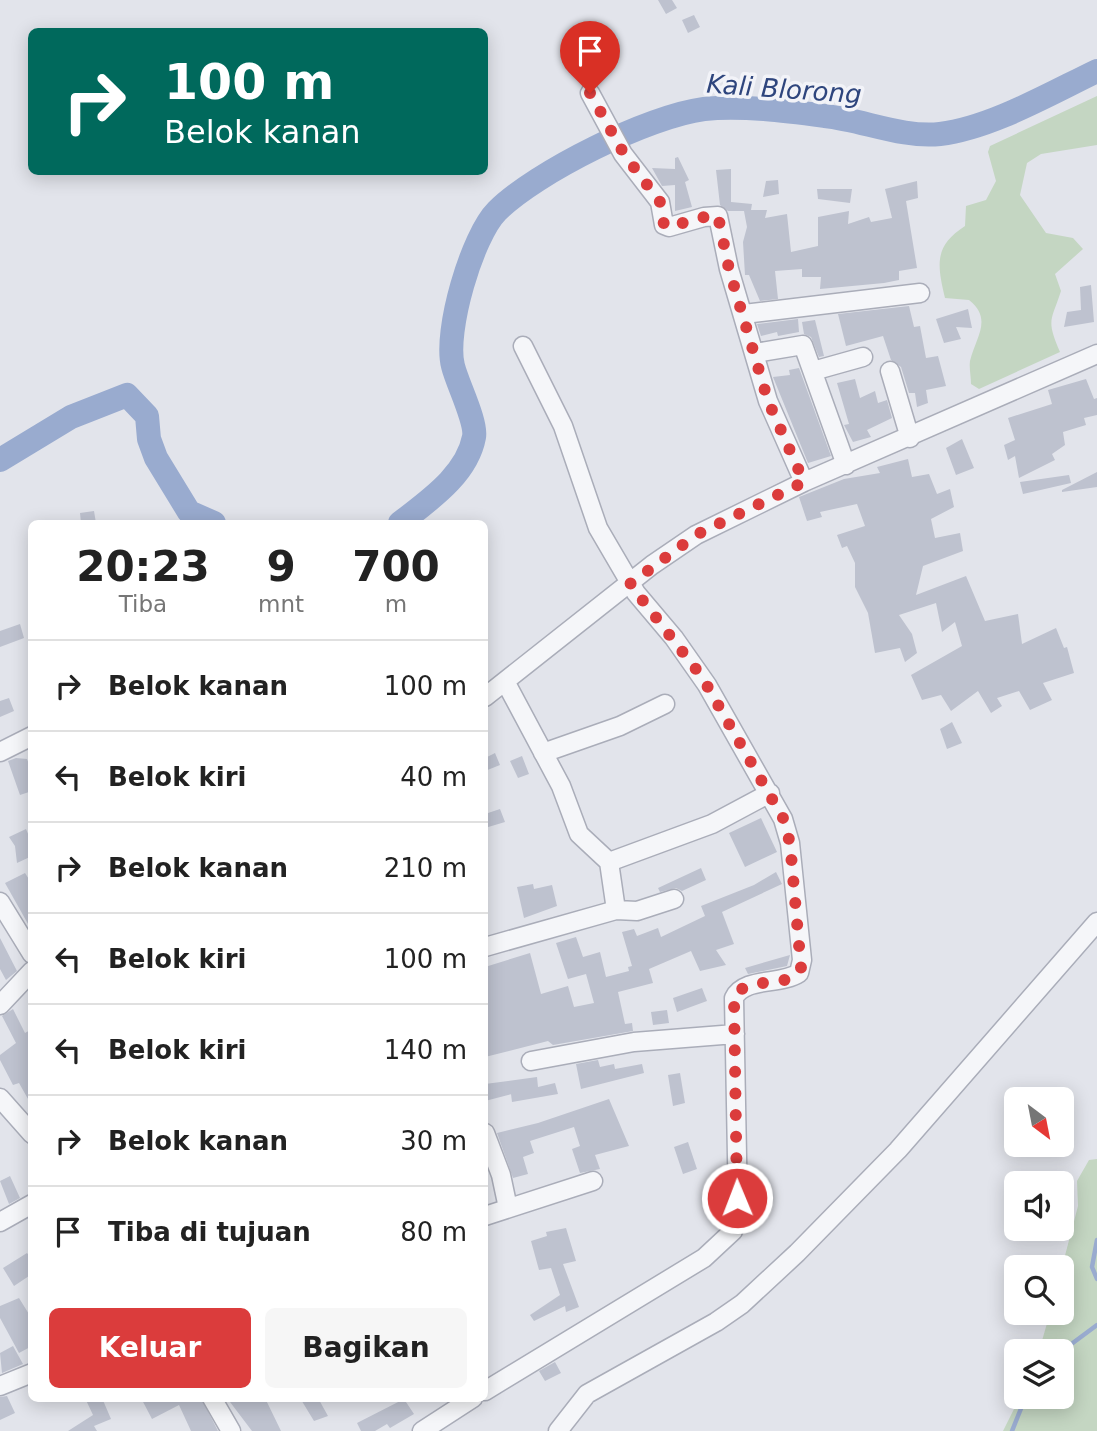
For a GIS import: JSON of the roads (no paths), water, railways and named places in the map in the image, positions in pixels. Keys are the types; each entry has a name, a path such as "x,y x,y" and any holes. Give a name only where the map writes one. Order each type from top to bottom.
{"street":[{"path":"590,93 624,154 659,200 663,223 667,227 718,216 729,269 774,418 804,482"},
{"path":"744,314 920,293"},
{"path":"488,1389 582,1330 663,1285 718,1248 733,1231 738,1209 734,998 738,990 792,977 801,968 790,843 770,793 702,677 630,584 598,528 563,426 523,345"},
{"path":"755,353 803,345 846,464"},
{"path":"488,695 696,535 804,482 910,438 1097,354"},
{"path":"813,372 863,357"},
{"path":"890,371 910,438"},
{"path":"506,683 561,786 579,834 609,862 616,911"},
{"path":"543,752 620,726 665,704"},
{"path":"0,752 28,738"},
{"path":"609,862 712,824 770,793"},
{"path":"488,946 616,911 637,911 674,899"},
{"path":"0,902 28,948"},
{"path":"558,1431 587,1394 725,1316 797,1253 898,1150 1097,922"},
{"path":"0,1005 28,975"},
{"path":"531,1061 634,1042 735,1034"},
{"path":"0,1098 28,1127"},
{"path":"488,1141 501,1175 509,1209"},
{"path":"488,1215 593,1181"},
{"path":"0,1222 28,1206"},
{"path":"1,1383 28,1374"},
{"path":"214,1402 231,1431"},
{"path":"422,1431 467,1402"}],"waterway":[{"name":"Kali Blorong","path":"404,520 445,486 470,451 474,430 453,366 451,351 462,285 478,241 488,223 497,211 538,180 565,163 625,134 654,122 704,109 780,111 839,118 897,131 940,134 980,125 1000,117 1097,71"},
{"name":"Kali Blorong","path":"0,460 71,417 127,395 147,416 149,439 156,458 189,512 207,520"},
{"path":"1097,1240 1092,1267 1097,1279"},
{"path":"1074,1342 1097,1325"},
{"path":"1012,1431 1021,1409"}]}
